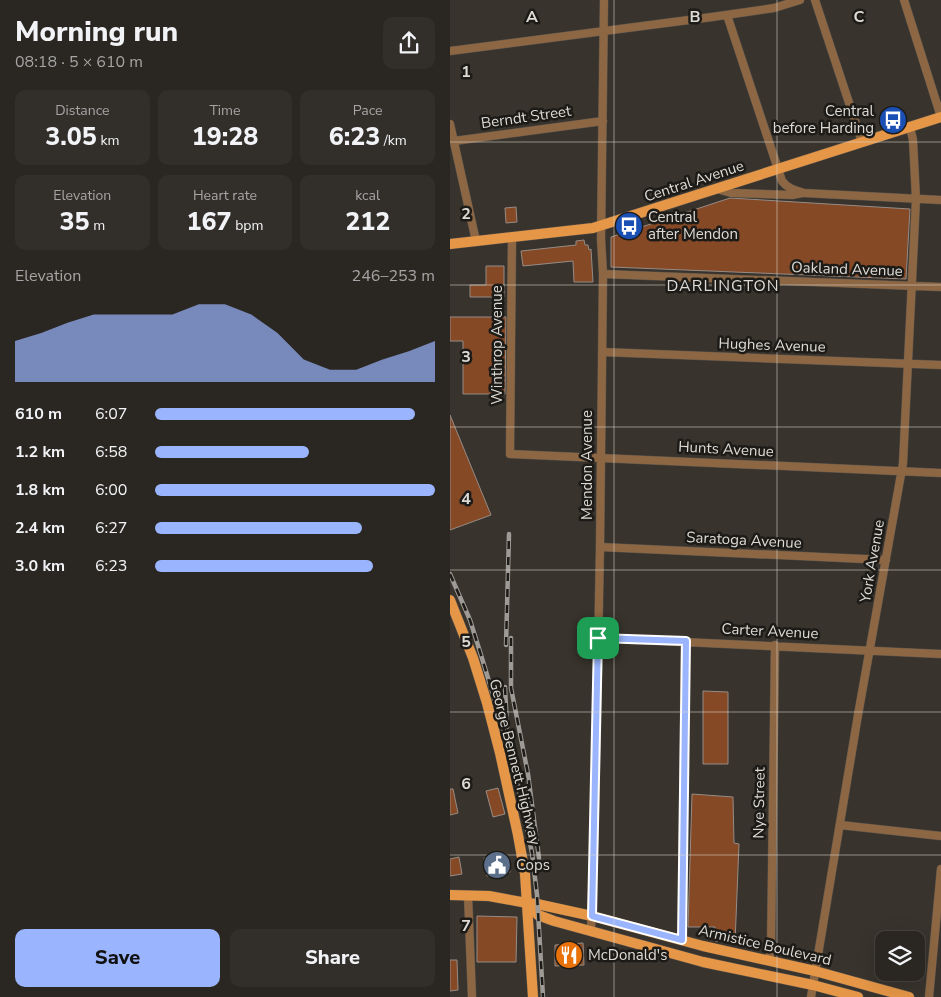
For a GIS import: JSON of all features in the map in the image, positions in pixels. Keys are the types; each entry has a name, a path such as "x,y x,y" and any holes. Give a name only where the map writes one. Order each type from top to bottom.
{"main road":[{"name":"Central Avenue","path":"450,244 602,226 941,117"},
{"name":"George Bennett Highway","path":"450,600 473,658 500,753 523,864 533,997"},
{"name":"Armistice Boulevard","path":"450,895 489,896 592,916 682,940 815,971 909,997"},
{"name":"Armistice Boulevard","path":"527,904 538,915 703,962 813,985 858,997"}],"street":[{"name":"Mendon Avenue","path":"591,930 600,547 604,0"},
{"path":"450,51 727,15 774,8 800,0"},
{"path":"815,0 862,142"},
{"path":"904,0 941,117"},
{"path":"727,15 782,181 786,186 791,190 804,193 941,200"},
{"name":"Berndt Street","path":"454,141 603,121"},
{"path":"450,124 476,241"},
{"name":"York Avenue","path":"811,997 869,650 902,471 916,199 913,140 910,126"},
{"path":"716,189 730,193 792,195 804,193"},
{"name":"Winthrop Avenue","path":"510,454 512,237"},
{"name":"Oakland Avenue","path":"602,274 941,287"},
{"name":"Hughes Avenue","path":"602,352 941,365"},
{"name":"Hunts Avenue","path":"510,454 941,473"},
{"name":"Saratoga Avenue","path":"600,547 886,560"},
{"name":"Carter Avenue","path":"598,638 941,654"},
{"path":"682,940 686,641"},
{"name":"Nye Street","path":"769,960 771,939 775,645"},
{"path":"840,825 941,836"},
{"path":"930,997 941,869"},
{"path":"468,894 472,997"}],"building":[{"path":"730,198 910,209 906,279 611,267 611,237"},
{"path":"516,207 517,222 506,223 505,208"},
{"path":"584,240 585,245 588,245 589,250 591,249 593,282 574,282 573,261 523,266 521,251 576,245 576,241"},
{"path":"486,266 504,266 504,297 470,297 470,285 486,285"},
{"path":"450,317 506,317 505,394 463,394 463,341 450,341"},
{"path":"450,415 491,515 450,530"},
{"path":"703,691 728,692 728,764 703,764"},
{"path":"498,788 505,814 493,817 486,791"},
{"path":"450,789 453,789 458,813 450,815"},
{"path":"692,794 733,797 734,843 739,844 735,943 715,941 715,927 688,927"},
{"name":"Cops","path":"506,854 510,872 487,876 484,858"},
{"path":"459,857 462,874 450,876 450,859"},
{"path":"477,916 517,917 516,962 477,962"},
{"name":"McDonald's","path":"583,943 584,965 555,966 555,945"},
{"path":"450,960 457,960 458,990 450,991"}],"railway":[{"path":"506,645 509,534"},
{"path":"450,574 470,620 512,757 532,853 537,895 543,997"},
{"path":"511,638 511,688 528,774 539,858"},
{"path":"505,687 507,727"}],"place":[{"name":"Central before Harding","path":"893,120"},
{"name":"Central after Mendon","path":"629,226"},
{"name":"Cops","path":"497,865"},
{"name":"McDonald's","path":"569,955"}],"district":[{"name":"DARLINGTON","path":"723,285"}],"route":[{"path":"598,638 686,641 682,940 592,916 598,638"}]}
